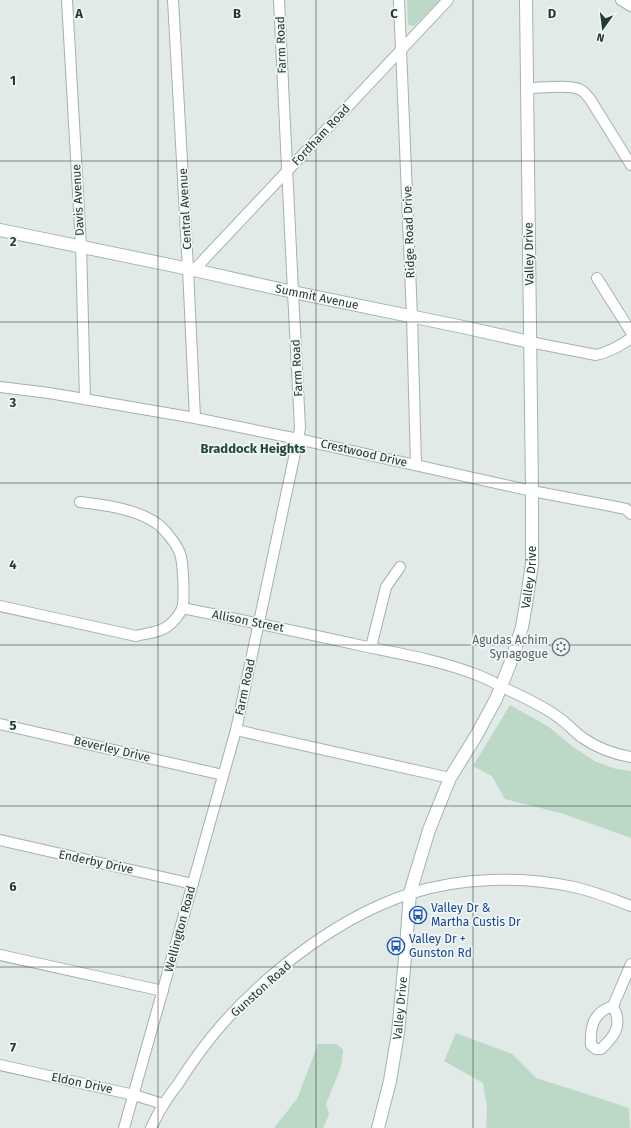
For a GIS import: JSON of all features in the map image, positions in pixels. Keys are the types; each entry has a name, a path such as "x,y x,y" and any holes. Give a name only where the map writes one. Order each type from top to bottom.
{"street":[{"name":"Davis Avenue","path":"67,0 81,246 86,400"},
{"name":"Central Avenue","path":"173,0 191,269 195,418"},
{"name":"Farm Road","path":"236,730 300,428 279,0"},
{"name":"Ridge Road Drive","path":"399,0 412,316 416,465"},
{"name":"Fordham Road","path":"191,269 287,172 448,0"},
{"name":"Valley Drive","path":"378,1128 390,1081 398,1033 410,893 429,830 450,778 476,736 502,687 522,627 529,588 532,564 532,490 526,0"},
{"path":"621,0 631,6"},
{"path":"528,88 569,87 582,90 590,99 631,165"},
{"name":"Summit Avenue","path":"0,230 596,355 605,353 620,346 631,338"},
{"path":"597,278 631,332"},
{"name":"Crestwood Drive","path":"0,387 48,393 195,418 626,509 631,514"},
{"path":"0,606 136,636 159,631 169,625 178,616 182,608 183,576 181,557 178,548 168,535 160,526 133,512 99,504 80,502"},
{"path":"371,647 386,587 400,567"},
{"name":"Allison Street","path":"182,608 259,623 450,665 483,676 502,687 533,701 552,713 583,738 598,747 631,757"},
{"name":"Beverley Drive","path":"0,724 223,775"},
{"path":"236,730 450,778"},
{"name":"Wellington Road","path":"124,1128 236,730"},
{"name":"Enderby Drive","path":"0,840 193,884"},
{"name":"Gunston Road","path":"152,1128 163,1104 207,1043 254,992 275,973 332,931 366,912 410,893 440,886 482,880 545,882 574,887 602,895 631,906"},
{"path":"0,955 163,991"},
{"path":"613,1006 631,964"},
{"name":"Eldon Drive","path":"0,1066 134,1095 163,1104"}],"green space":[{"path":"407,0 440,0 414,26 408,25"},
{"path":"510,705 549,727 573,747 596,762 616,769 631,771 631,838 564,814 505,799 492,776 473,766"},
{"path":"456,1033 512,1054 536,1078 629,1108 630,1128 486,1128 487,1108 483,1083 444,1061"},
{"path":"318,1044 337,1044 343,1050 341,1067 326,1104 329,1115 323,1128 274,1128 297,1099"}],"place":[{"name":"Agudas Achim Synagogue","path":"561,647"},
{"name":"Valley Dr & Martha Custis Dr","path":"418,915"},
{"name":"Valley Dr + Gunston Rd","path":"396,946"}],"district":[{"name":"Braddock Heights","path":"253,448"}]}
